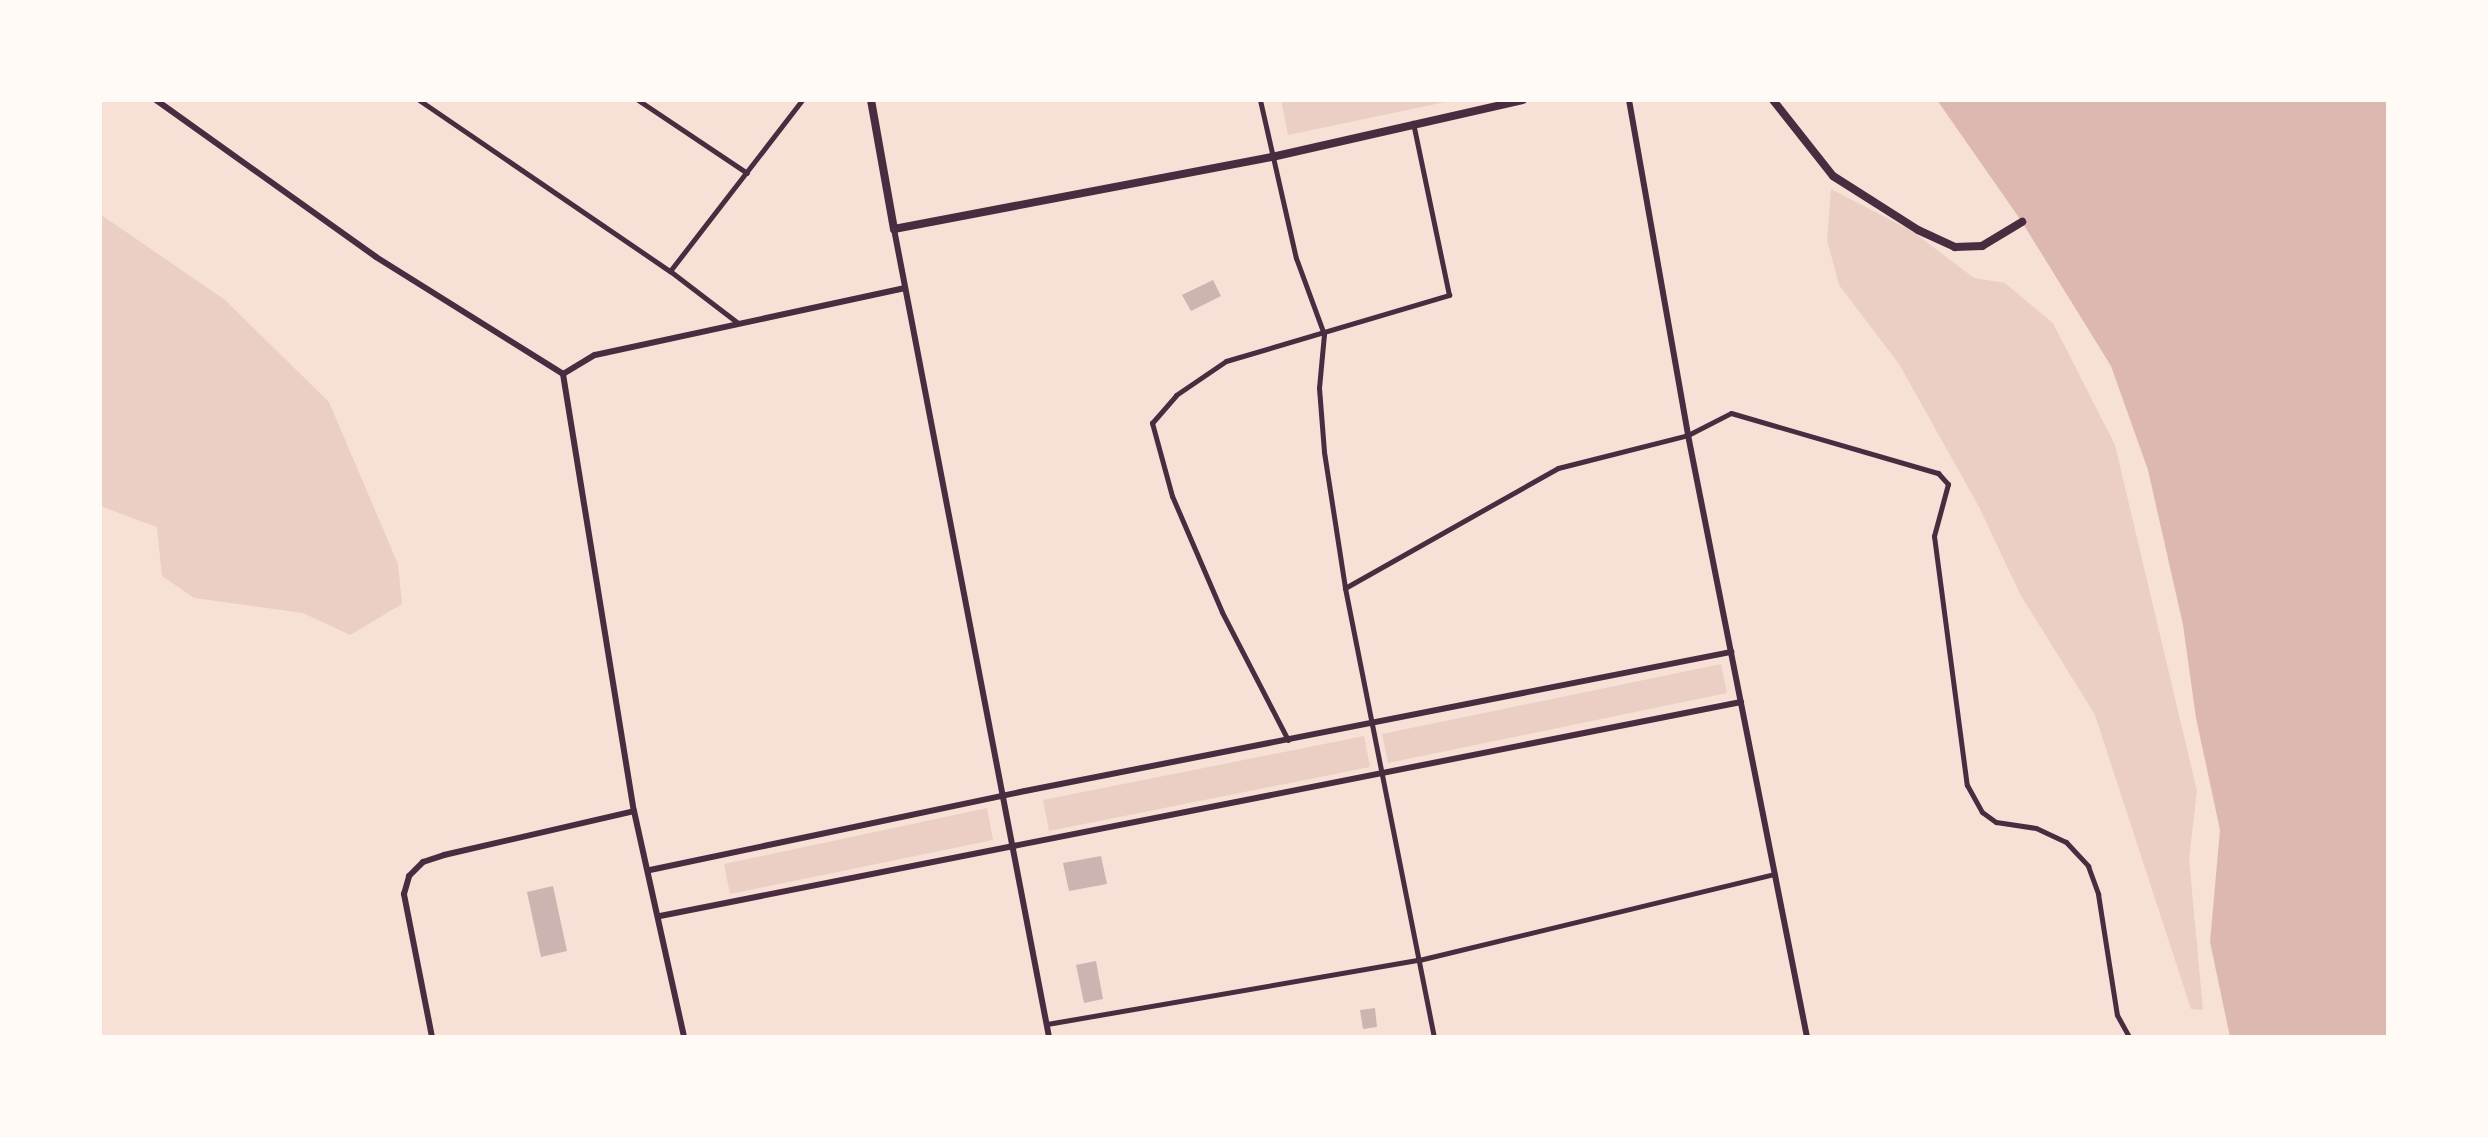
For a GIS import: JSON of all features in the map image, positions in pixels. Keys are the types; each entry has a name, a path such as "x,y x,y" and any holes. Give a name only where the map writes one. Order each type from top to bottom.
{"main road":[{"path":"871,100 894,229 1272,157 1412,122 1523,100"},
{"path":"1774,100 1832,176 1918,230 1955,247 1982,246 2022,222"}],"street":[{"path":"156,100 376,257 562,374 634,811 684,1037"},
{"path":"419,100 670,270 738,323"},
{"path":"638,100 746,173"},
{"path":"670,270 802,100"},
{"path":"1260,100 1296,258 1324,334 1320,388 1324,452 1344,588 1368,725 1434,1037"},
{"path":"1629,100 1688,435 1808,1037"},
{"path":"1288,740 1222,612 1186,529 1152,423 1176,395 1226,360 1449,295 1412,122"},
{"path":"894,229 1049,1037"},
{"path":"562,374 595,355 904,288"},
{"path":"1344,588 1558,468 1688,435 1731,414 1938,472 1948,484 1934,536 1967,785 1982,812 1996,822 2036,828 2066,842 2088,866 2098,894 2118,1016 2129,1037"},
{"path":"650,870 1731,652"},
{"path":"660,916 1741,702"},
{"path":"432,1037 404,894 409,876 424,862 444,854 634,811"},
{"path":"1046,1024 1420,960 1775,874"}],"shaded area":[{"path":"1281,100 1455,100 1288,135"},
{"path":"1937,100 2388,100 2388,1037 2230,1037 2210,942 2220,830 2196,718 2183,625 2148,470 2111,366 2022,222"},
{"path":"1831,189 1912,231 1974,278 2005,283 2053,323 2115,445 2197,791 2189,859 2203,1010 2191,1009 2095,715 2020,594 1979,507 1899,364 1839,285 1827,240"},
{"path":"100,214 225,300 329,402 398,564 402,604 350,635 303,613 194,598 162,576 157,527 100,506"},
{"path":"1721,664 1727,693 1388,763 1382,734"},
{"path":"1364,736 1370,767 1049,831 1043,800"},
{"path":"987,808 993,840 730,894 724,864"}],"building":[{"path":"1213,280 1221,296 1191,311 1182,295"},
{"path":"1101,856 1107,884 1069,891 1063,863"},
{"path":"553,886 567,951 541,957 527,892"},
{"path":"1096,961 1103,999 1084,1003 1076,965"},
{"path":"1375,1008 1377,1027 1363,1029 1360,1010"}]}
